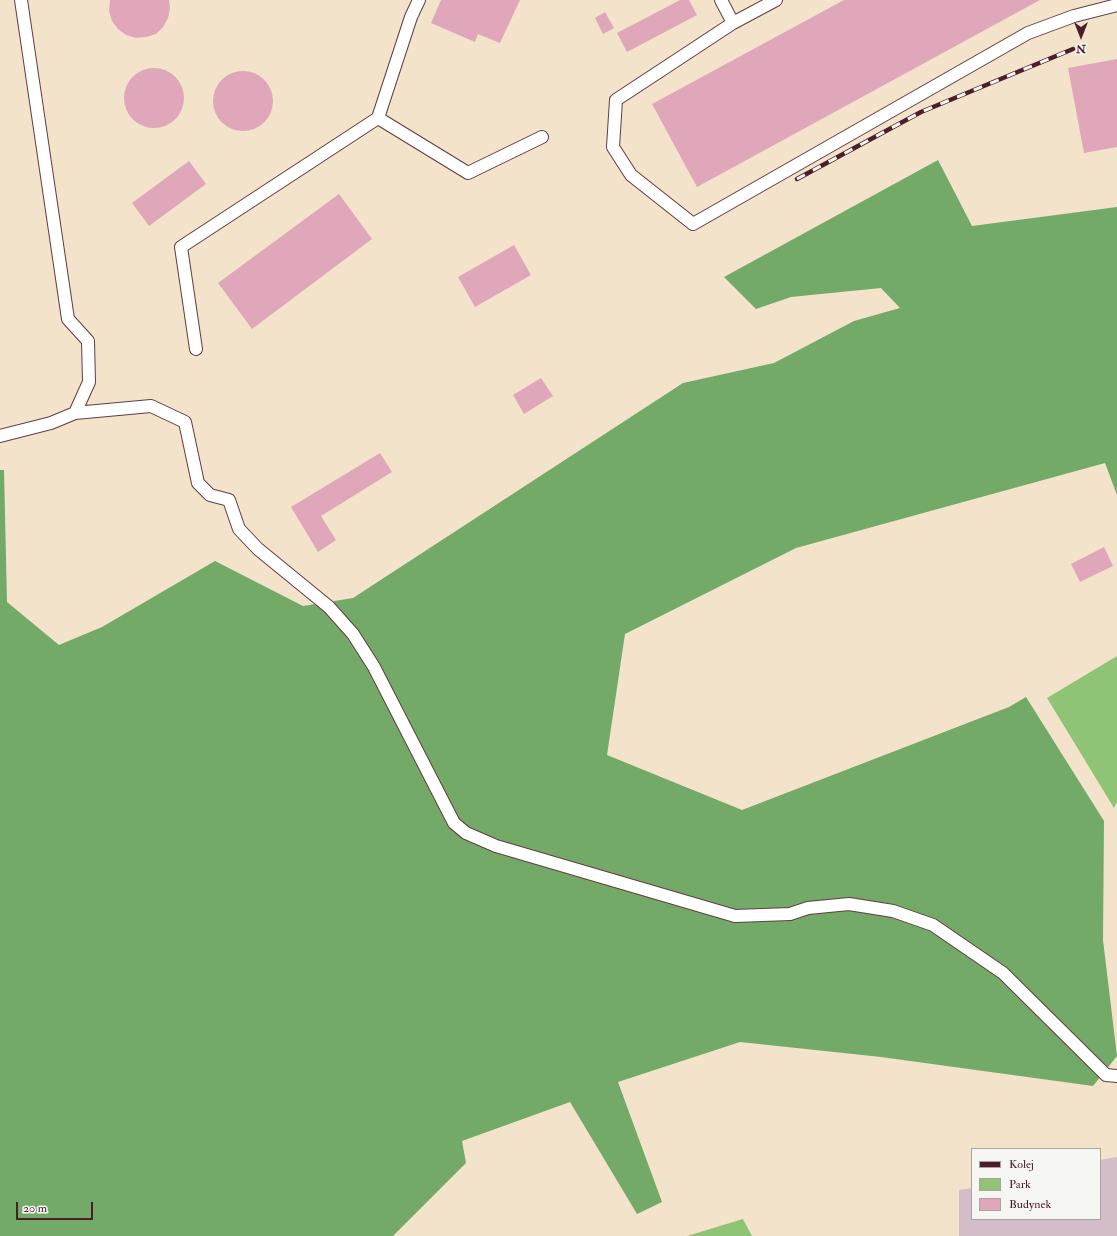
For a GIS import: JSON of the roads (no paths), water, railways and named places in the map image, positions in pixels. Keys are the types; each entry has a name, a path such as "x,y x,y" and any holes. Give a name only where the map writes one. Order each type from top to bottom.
{"lane":[{"path":"21,0 68,319 88,341 89,382 75,413"},
{"path":"196,349 181,247 378,118 411,17 419,0"},
{"path":"721,0 734,23"},
{"path":"776,0 734,23 616,100 612,147 631,176 693,224 1028,33 1111,4"},
{"path":"378,118 468,173 542,137"},
{"path":"0,436 51,423 75,413 151,406 185,422 198,483 210,495 229,500 238,529 258,549 329,607 353,634 374,667 454,823 466,833 496,846 735,916 790,914 808,908 849,904 893,911 933,925 1003,973 1106,1075 1117,1076"}],"railway":[{"path":"797,179 921,112 1073,49"}]}
